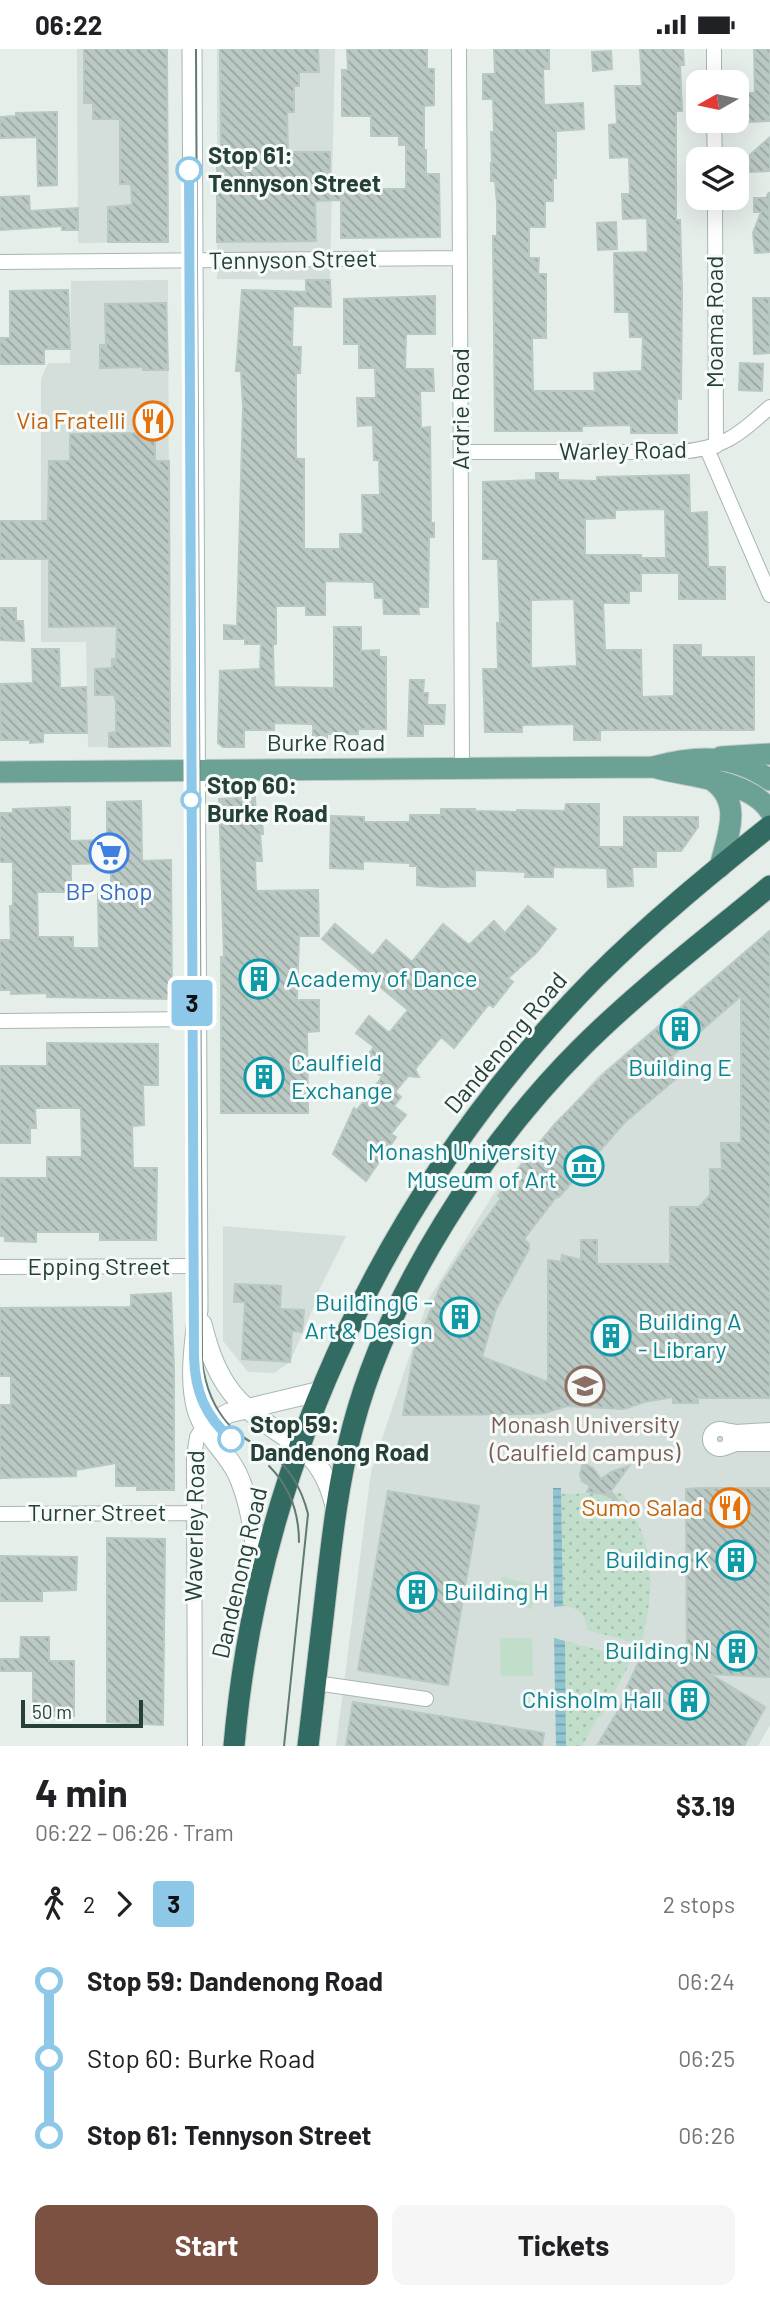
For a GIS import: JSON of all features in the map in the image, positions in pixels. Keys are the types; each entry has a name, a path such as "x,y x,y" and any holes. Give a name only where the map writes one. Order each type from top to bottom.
{"highway":[{"name":"Dandenong Road","path":"234,1746 245,1660 260,1584 279,1512 321,1391 351,1321 391,1246 443,1162 478,1113 538,1040 635,939 770,827"},
{"path":"308,1746 336,1512 353,1425 385,1335 402,1298 433,1244 489,1158 513,1125 580,1049 667,971 770,886"}],"main road":[{"name":"Waverley Road","path":"192,49 198,1309 194,1390 198,1413 204,1426"},
{"path":"715,758 770,754"},
{"name":"Burke Road","path":"653,767 691,758 715,758 756,772 770,780"},
{"name":"Burke Road","path":"0,772 653,767 710,779 744,790 761,801 770,811"},
{"path":"710,779 725,792 732,813 720,867"},
{"name":"Waverley Road","path":"198,1309 217,1370 229,1389 248,1409 300,1446 325,1475 336,1512"},
{"path":"260,1584 244,1491 230,1461 204,1426 222,1416 321,1391"}],"street":[{"name":"Ardrie Road","path":"459,49 462,769"},
{"path":"714,49 714,70"},
{"name":"Moama Road","path":"715,210 712,447 770,595"},
{"name":"Tennyson Street","path":"0,262 460,258"},
{"name":"Warley Road","path":"462,452 678,452 712,447 738,434 770,407"},
{"path":"0,1021 196,1019"},
{"name":"Epping Street","path":"0,1267 197,1266"},
{"name":"Waverley Road","path":"195,1746 194,1456 197,1437 204,1426"},
{"path":"770,1430 724,1430 730,1440 725,1448 736,1444 770,1444"},
{"name":"Turner Street","path":"0,1514 193,1513"},
{"path":"316,1683 426,1699"}],"shaded area":[{"path":"77,49 167,49 168,242 78,243"},
{"path":"217,49 335,49 330,280 217,279"},
{"path":"168,280 170,746 88,747 86,642 41,642 41,379 48,363 70,363 71,281"},
{"name":"Monash University (Caulfield campus)","path":"770,929 770,1725 758,1746 336,1746 371,1472 428,1300 493,1195 597,1077"},
{"path":"223,1226 346,1236 317,1294 290,1362 274,1373 248,1372 223,1341"}],"green space":[{"path":"622,1493 641,1530 650,1566 649,1603 641,1644 587,1630 581,1613 563,1606 561,1494"},
{"path":"502,1577 537,1586 532,1609 496,1600"},
{"path":"500,1638 532,1638 533,1676 501,1676"},
{"path":"565,1641 632,1659 582,1746 566,1746"}],"water":[{"path":"553,1488 561,1488 563,1606 554,1607"},
{"path":"554,1638 565,1641 566,1746 556,1746"}],"building":[{"path":"84,49 167,49 168,242 108,242 108,207 132,205 131,184 120,184 120,119 93,119 93,103 84,103"},
{"path":"220,49 318,49 319,72 299,72 299,86 294,86 294,112 287,112 288,152 330,152 330,181 368,181 368,189 406,189 406,145 399,145 399,136 371,136 371,116 342,116 342,70 348,70 347,49 427,49 427,69 434,69 434,105 424,106 424,150 426,174 439,174 440,237 341,238 341,200 315,201 316,241 217,242 217,153 221,153"},
{"path":"494,49 549,49 549,69 543,69 544,105 583,103 584,129 556,131 556,178 553,178 553,201 545,201 545,227 529,227 529,258 539,258 538,274 546,274 546,338 532,338 533,391 595,391 594,373 642,371 643,337 630,337 629,312 615,312 614,253 648,252 647,218 623,219 622,194 630,194 629,157 610,158 609,125 617,124 615,86 642,86 640,49 683,49 684,65 680,65 682,111 676,111 676,220 680,220 682,289 681,399 677,398 677,433 631,433 631,425 582,426 582,431 495,431 493,236 497,236 497,203 495,181 491,181 493,99 483,99 483,74 495,74"},
{"path":"754,49 770,49 770,121 749,122 749,93 755,93"},
{"path":"611,51 612,69 593,71 592,52"},
{"path":"57,112 57,185 38,186 37,137 0,138 0,117 16,116 16,113"},
{"path":"770,137 770,171 750,172 750,155"},
{"path":"769,192 770,252 755,253 753,233 761,212 754,212 754,198 766,198"},
{"path":"29,196 30,211 78,208 78,230 62,230 62,226 0,230 0,197"},
{"path":"616,222 617,249 598,250 597,223"},
{"path":"306,280 330,280 331,307 293,306 292,347 301,347 300,373 296,373 296,459 304,459 304,549 340,549 340,534 363,534 362,495 380,495 379,460 374,460 373,425 358,426 357,398 376,398 375,368 359,368 359,344 344,344 344,299 435,296 435,334 406,334 405,369 433,369 434,391 420,391 421,428 430,427 431,523 434,523 434,537 429,537 428,607 418,607 419,614 384,614 383,598 375,598 374,582 325,581 325,615 306,615 306,606 276,606 274,687 334,688 334,627 361,627 361,651 379,650 379,657 386,657 386,729 358,729 358,734 327,734 327,739 313,739 313,724 274,723 274,730 244,730 244,747 223,747 218,743 220,671 260,669 261,644 245,644 245,639 224,639 224,625 237,626 243,407 241,371 236,371 242,290 306,292"},
{"path":"68,290 70,349 44,349 44,364 0,364 0,338 10,338 10,291"},
{"path":"753,298 769,298 770,353 754,354"},
{"path":"166,303 168,370 143,370 143,367 100,368 100,345 106,345 105,304"},
{"path":"740,363 763,364 762,391 739,390"},
{"path":"155,433 155,461 169,461 170,746 109,747 109,733 116,732 116,702 114,695 95,695 95,669 112,668 112,659 116,659 117,626 49,627 49,559 0,559 0,521 48,521 49,461 70,461 70,434"},
{"path":"536,473 558,473 558,480 597,481 597,477 689,475 690,513 707,512 708,567 725,567 725,599 679,599 679,573 641,573 641,591 629,591 629,603 603,603 605,650 641,650 642,697 674,696 674,645 701,645 701,657 754,657 754,730 600,730 600,740 574,740 574,724 522,725 522,732 485,732 483,669 498,669 497,623 500,623 498,559 483,559 483,482 536,480","holes":["665,509 666,558 585,555 585,519 615,518 615,510","574,599 577,666 531,668 531,600"]},
{"path":"0,608 16,608 16,621 23,621 24,641 0,640"},
{"path":"32,649 59,649 60,688 86,687 87,733 43,733 43,742 1,740 0,684 33,683"},
{"path":"410,680 424,680 423,693 428,693 427,705 445,705 444,724 423,724 423,736 408,736"},
{"path":"255,797 256,818 262,817 263,834 260,834 262,861 255,861 256,891 318,890 319,936 299,936 297,1000 319,1000 319,1031 307,1032 308,1113 221,1113 221,957 224,957 219,799"},
{"path":"141,801 142,861 171,860 172,999 47,997 47,993 11,994 11,990 0,990 0,940 11,940 13,862 0,862 0,813 13,813 13,809 70,807 70,841 107,840 107,802","holes":["111,863 111,894 98,894 99,948 73,948 73,937 38,937 37,892 71,892 71,864"]},
{"path":"566,804 599,804 599,847 624,847 624,817 698,817 698,827 681,851 656,851 656,867 632,867 633,886 608,887 607,868 553,867 553,877 525,877 526,872 475,870 475,886 442,887 417,885 417,866 410,866 410,863 363,861 363,869 330,868 331,816 364,817 364,822 410,822 410,815 441,815 441,809 565,811"},
{"path":"528,906 556,929 536,953 508,978 513,982 493,1007 489,1004 454,1048 441,1037 415,1069 419,1077 408,1076 395,1092 401,1097 394,1106 406,1115 391,1134 396,1137 366,1181 333,1154 354,1108 357,1110 382,1077 363,1061 374,1047 356,1033 369,1016 389,1033 408,1010 322,939 335,924 373,956 386,940 412,962 443,924 469,945 494,921 505,933"},
{"path":"770,931 770,1398 698,1398 698,1403 673,1403 673,1397 624,1409 567,1406 545,1413 403,1415 414,1351 441,1285 501,1198 498,1196 516,1171 555,1124 606,1072","holes":["741,996 741,1143 721,1143 722,1169 710,1169 710,1195 699,1207 670,1207 670,1264 597,1264 597,1240 581,1240 581,1260 562,1255 561,1262 548,1260 548,1382 482,1357 496,1309 529,1249 529,1244 524,1239 557,1196 559,1197 625,1122 684,1072 671,1057"]},
{"path":"47,1043 158,1044 158,1085 143,1085 144,1125 132,1126 133,1168 157,1168 156,1240 100,1240 100,1232 36,1232 36,1242 5,1241 5,1236 0,1236 0,1178 47,1178 47,1157 82,1157 81,1108 35,1108 36,1128 30,1128 30,1143 0,1143 0,1066 47,1066"},
{"path":"235,1284 281,1286 280,1309 304,1310 302,1332 292,1331 290,1362 242,1359 245,1302 234,1302"},
{"path":"171,1293 174,1490 137,1490 137,1486 116,1486 116,1463 76,1470 76,1476 0,1478 0,1405 11,1405 11,1376 0,1376 0,1308 131,1307 131,1295"},
{"path":"583,1463 593,1468 601,1479 611,1472 629,1466 611,1491 619,1502 604,1494 587,1492 590,1486 582,1481 580,1474"},
{"path":"770,1488 770,1677 710,1674 765,1707 744,1746 598,1744 630,1691 626,1689 640,1659 687,1661 686,1489"},
{"name":"Building H","path":"388,1491 479,1506 448,1685 358,1670"},
{"path":"107,1538 165,1539 163,1725 107,1722"},
{"path":"0,1556 77,1557 76,1590 42,1591 42,1601 0,1601"},
{"path":"21,1637 49,1637 49,1661 74,1661 74,1716 33,1716 33,1671 0,1671 0,1659 20,1659"},
{"path":"353,1702 544,1733 542,1746 346,1746"}],"tram line":[{"path":"196,49 202,1361 210,1395 223,1418 237,1433 268,1452 283,1465 299,1488 308,1514 284,1746"},
{"name":"3","path":"189,170 194,1357 196,1382 202,1403 219,1429 231,1439"},
{"path":"198,1393 207,1413 227,1435"},
{"path":"269,1466 283,1483 292,1501 299,1542"}],"place":[{"name":"Stop 61: Tennyson Street","path":"189,170"},
{"name":"Via Fratelli","path":"153,421"},
{"name":"Stop 60: Burke Road","path":"191,800"},
{"name":"BP Shop","path":"109,853"},
{"name":"Academy of Dance","path":"259,979"},
{"name":"Building E","path":"680,1029"},
{"name":"Caulfield Exchange","path":"264,1077"},
{"name":"Monash University Museum of Art","path":"584,1166"},
{"name":"Building G - Art & Design","path":"460,1317"},
{"name":"Building A - Library","path":"611,1336"},
{"name":"Monash University (Caulfield campus)","path":"585,1386"},
{"name":"Stop 59: Dandenong Road","path":"231,1439"},
{"name":"Sumo Salad","path":"730,1508"},
{"name":"Building K","path":"736,1560"},
{"name":"Building H","path":"417,1592"},
{"name":"Building N","path":"737,1651"},
{"name":"Chisholm Hall","path":"689,1700"}]}
